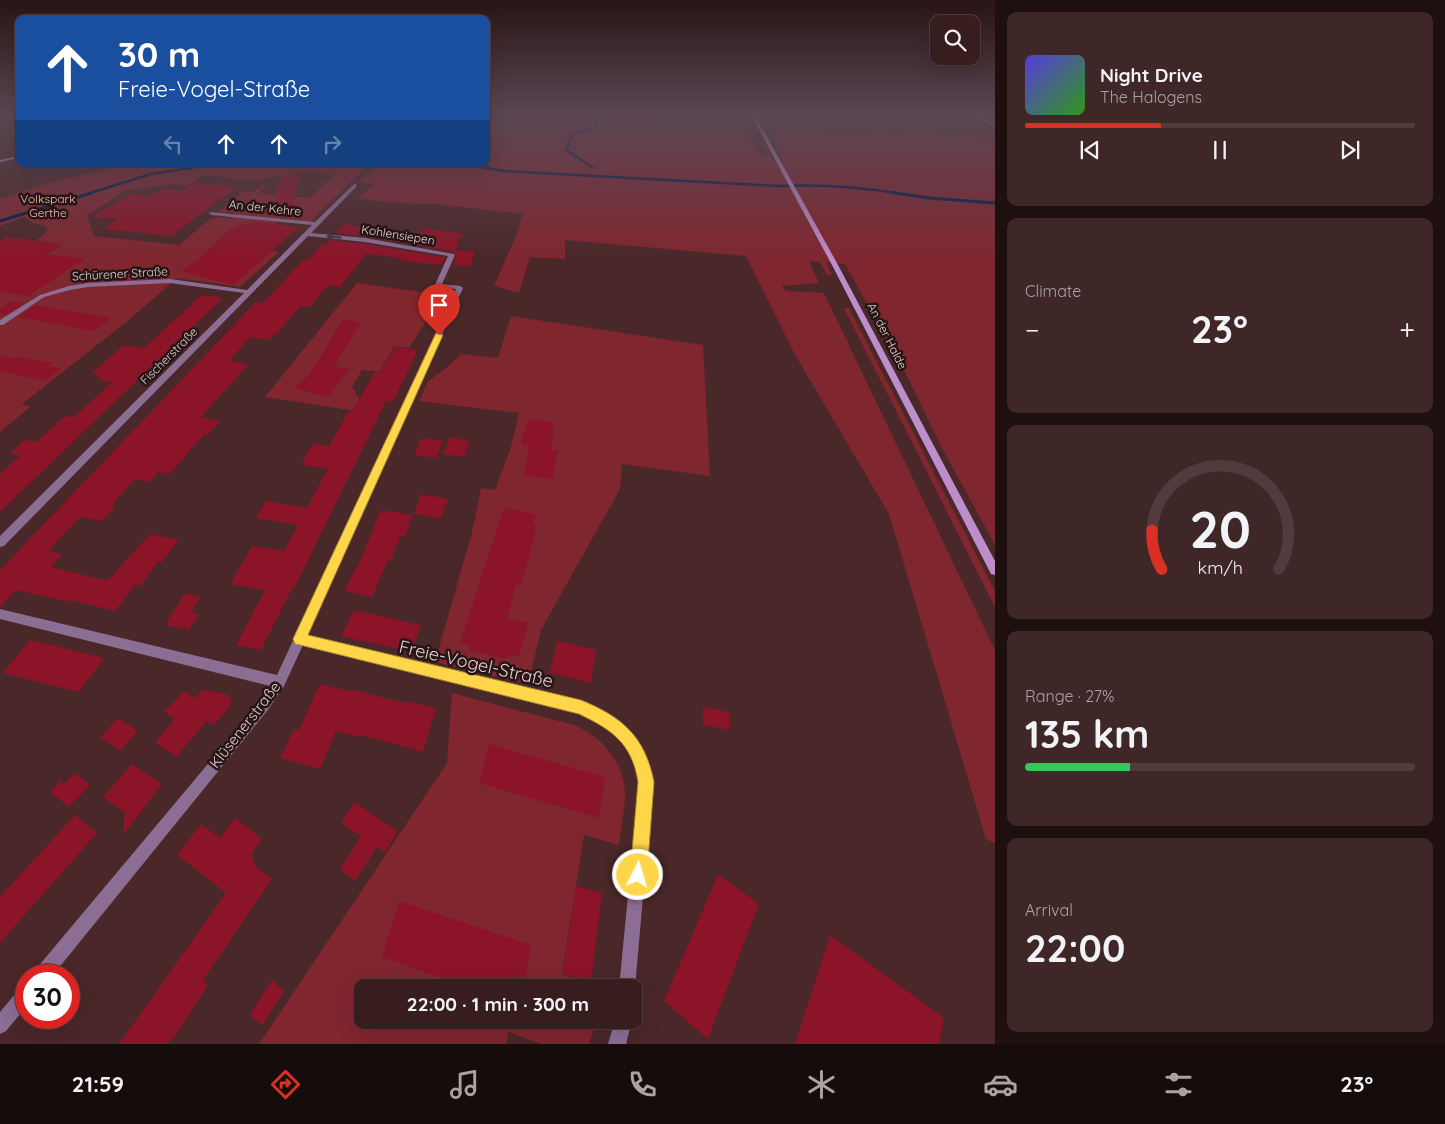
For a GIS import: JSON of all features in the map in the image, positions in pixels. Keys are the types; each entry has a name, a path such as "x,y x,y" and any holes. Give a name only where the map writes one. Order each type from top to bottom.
{"street":[{"name":"An der Halde","path":"779,164 875,341 995,571"},
{"name":"Fischerstraße","path":"0,543 355,185"},
{"name":"An der Kehre","path":"212,213 316,224"},
{"name":"Kohlensiepen","path":"307,234 365,240 452,255 438,285"},
{"name":"Schürener Straße","path":"0,323 42,296 69,288 88,285 170,281 250,292"},
{"path":"438,285 460,288 454,304 433,296 438,285"},
{"name":"Klüsenerstraße","path":"51,964 257,714 280,682 454,304"},
{"path":"0,614 280,682"},
{"name":"Freie-Vogel-Straße","path":"300,639 581,707 611,722 625,734 644,772 646,782 628,979"},
{"path":"0,1025 15,1007"},
{"path":"617,1044 621,1029"}],"green space":[{"path":"490,164 995,164 995,545 942,448 906,374 845,264 826,262 832,275 827,275 820,262 809,261 819,283 782,286 786,291 824,293 995,650 995,843 986,839 889,514 794,353 746,256 565,240 565,259 530,257 519,293 494,286 516,236 523,214 436,204 357,199 374,184 358,182 375,167 490,167"},
{"name":"Volkspark Gerthe","path":"108,167 366,167 310,222 282,218 251,248 279,252 240,287 177,278 129,320 22,404 30,407 0,432 0,277 17,274 61,245 37,240 47,232 47,227 31,222 24,217 0,226 0,199","holes":["303,171 335,174 310,198 258,193 267,185 262,185 253,192 244,191 218,212 234,213 231,219 219,217 210,219 179,245 94,236 87,215 118,196 122,191 173,184 187,186 202,175 255,181"]},
{"path":"357,283 429,293 425,297 438,302 409,348 394,346 380,372 362,370 352,387 359,398 356,411 265,397"},
{"path":"844,308 849,308 995,591 995,607"},
{"path":"511,316 703,345 710,476 622,464 620,489 541,630 528,684 435,662 472,532 481,488 495,490 511,447 519,413 419,401 428,381 461,354 498,358"},
{"path":"452,693 574,725 594,736 616,761 624,782 625,794 619,845 584,835 562,974 575,979 354,979 354,1029 594,1029 589,1044 542,1044 508,1032 506,1044 259,1044 447,763"}],"building":[{"path":"300,174 293,203 300,204 287,217 258,215 274,200 281,175"},
{"path":"194,182 237,187 171,236 103,229 118,219 92,217 130,194 152,196 163,189 183,190"},
{"path":"252,221 299,227 233,285 181,271 197,261 231,228 235,229 240,224 248,224"},
{"path":"344,224 418,235 424,228 464,234 456,244 460,244 455,250 475,252 470,266 453,265 457,256 454,252 365,236 336,233"},
{"path":"6,237 62,244 46,254 84,259 28,296 0,292 0,241"},
{"path":"329,240 445,257 442,264 438,265 366,254 340,287 328,285 310,307 300,306 277,334 274,334 269,340 250,337 230,360 248,365 201,417 220,421 208,435 204,434 170,474 158,472 150,482 135,479 112,505 116,506 102,521 80,517 48,551 62,555 51,567 105,580 109,579 150,534 179,540 162,562 158,562 140,586 135,585 115,611 16,590 0,607 0,570 256,302 263,303 304,259 308,260 323,243 326,244"},
{"path":"202,295 223,298 0,512 0,474 20,456 10,454 24,440 36,442 65,416 74,417 112,382 97,380 101,376 91,374 124,345 144,348"},
{"path":"12,301 24,303 5,315 0,314 0,309"},
{"path":"35,305 111,318 94,331 18,317"},
{"path":"343,320 361,322 334,367 350,369 327,397 294,388 309,375"},
{"path":"395,347 418,350 393,402 386,401 295,587 293,587 261,650 236,645 265,590 230,584 252,546 284,551 298,525 256,518 266,501 307,508 328,468 301,465 312,444 329,446 348,412 352,412 375,372 380,373"},
{"path":"0,356 15,359 19,357 52,363 49,366 61,368 45,381 0,371"},
{"path":"529,419 554,423 551,450 558,451 553,479 525,475 526,471 524,470 530,446 522,445 523,441 521,441"},
{"path":"450,437 470,441 464,457 443,454"},
{"path":"421,438 443,441 436,458 414,455"},
{"path":"421,494 448,499 441,519 414,514"},
{"path":"504,508 536,514 533,524 537,525 521,586 516,585 507,618 528,623 519,657 508,655 507,659 469,651 471,646 460,643"},
{"path":"381,510 413,515 405,537 400,536 391,561 388,560 372,597 344,591 357,568"},
{"path":"185,593 201,597 191,612 199,614 189,630 165,625"},
{"path":"354,610 421,625 411,652 341,636"},
{"path":"30,640 104,658 79,692 3,673"},
{"path":"557,641 596,650 591,683 550,673"},
{"path":"320,684 436,708 423,752 361,735 359,737 336,731 320,769 280,758 294,729 299,730"},
{"path":"203,689 229,695 232,704 214,725 207,721 176,757 155,742 175,719 164,712 184,691 195,698"},
{"path":"703,707 729,712 730,730 703,725"},
{"path":"118,718 138,731 120,751 100,737"},
{"path":"489,744 605,777 599,818 479,783"},
{"path":"132,764 162,784 123,835 125,813 103,797"},
{"path":"75,773 90,785 69,807 50,792 60,781 64,784"},
{"path":"354,802 398,831 385,852 377,847 355,881 340,869 361,836 341,823"},
{"path":"75,815 97,833 0,943 0,897"},
{"path":"235,818 262,839 252,853 254,865 272,879 203,980 208,985 174,1038 168,1044 119,1044 226,893 177,855 201,824 220,838"},
{"path":"718,874 759,904 708,1039 664,1001"},
{"path":"576,886 602,893 591,979 579,979 563,974"},
{"path":"399,901 531,945 525,979 444,979 382,957"},
{"path":"830,935 944,1018 939,1044 795,1044"},
{"path":"272,980 284,991 262,1026 250,1014"}],"waterway":[{"path":"587,164 592,167"},
{"path":"87,194 151,174 196,167"},
{"path":"482,167 504,171 780,186 811,185 903,194"},
{"path":"0,221 91,193"},
{"path":"895,193 929,198 995,203"}],"route":[{"path":"439,335 300,639 581,707 611,722 625,734 632,745 644,772 646,782 638,875"}]}
